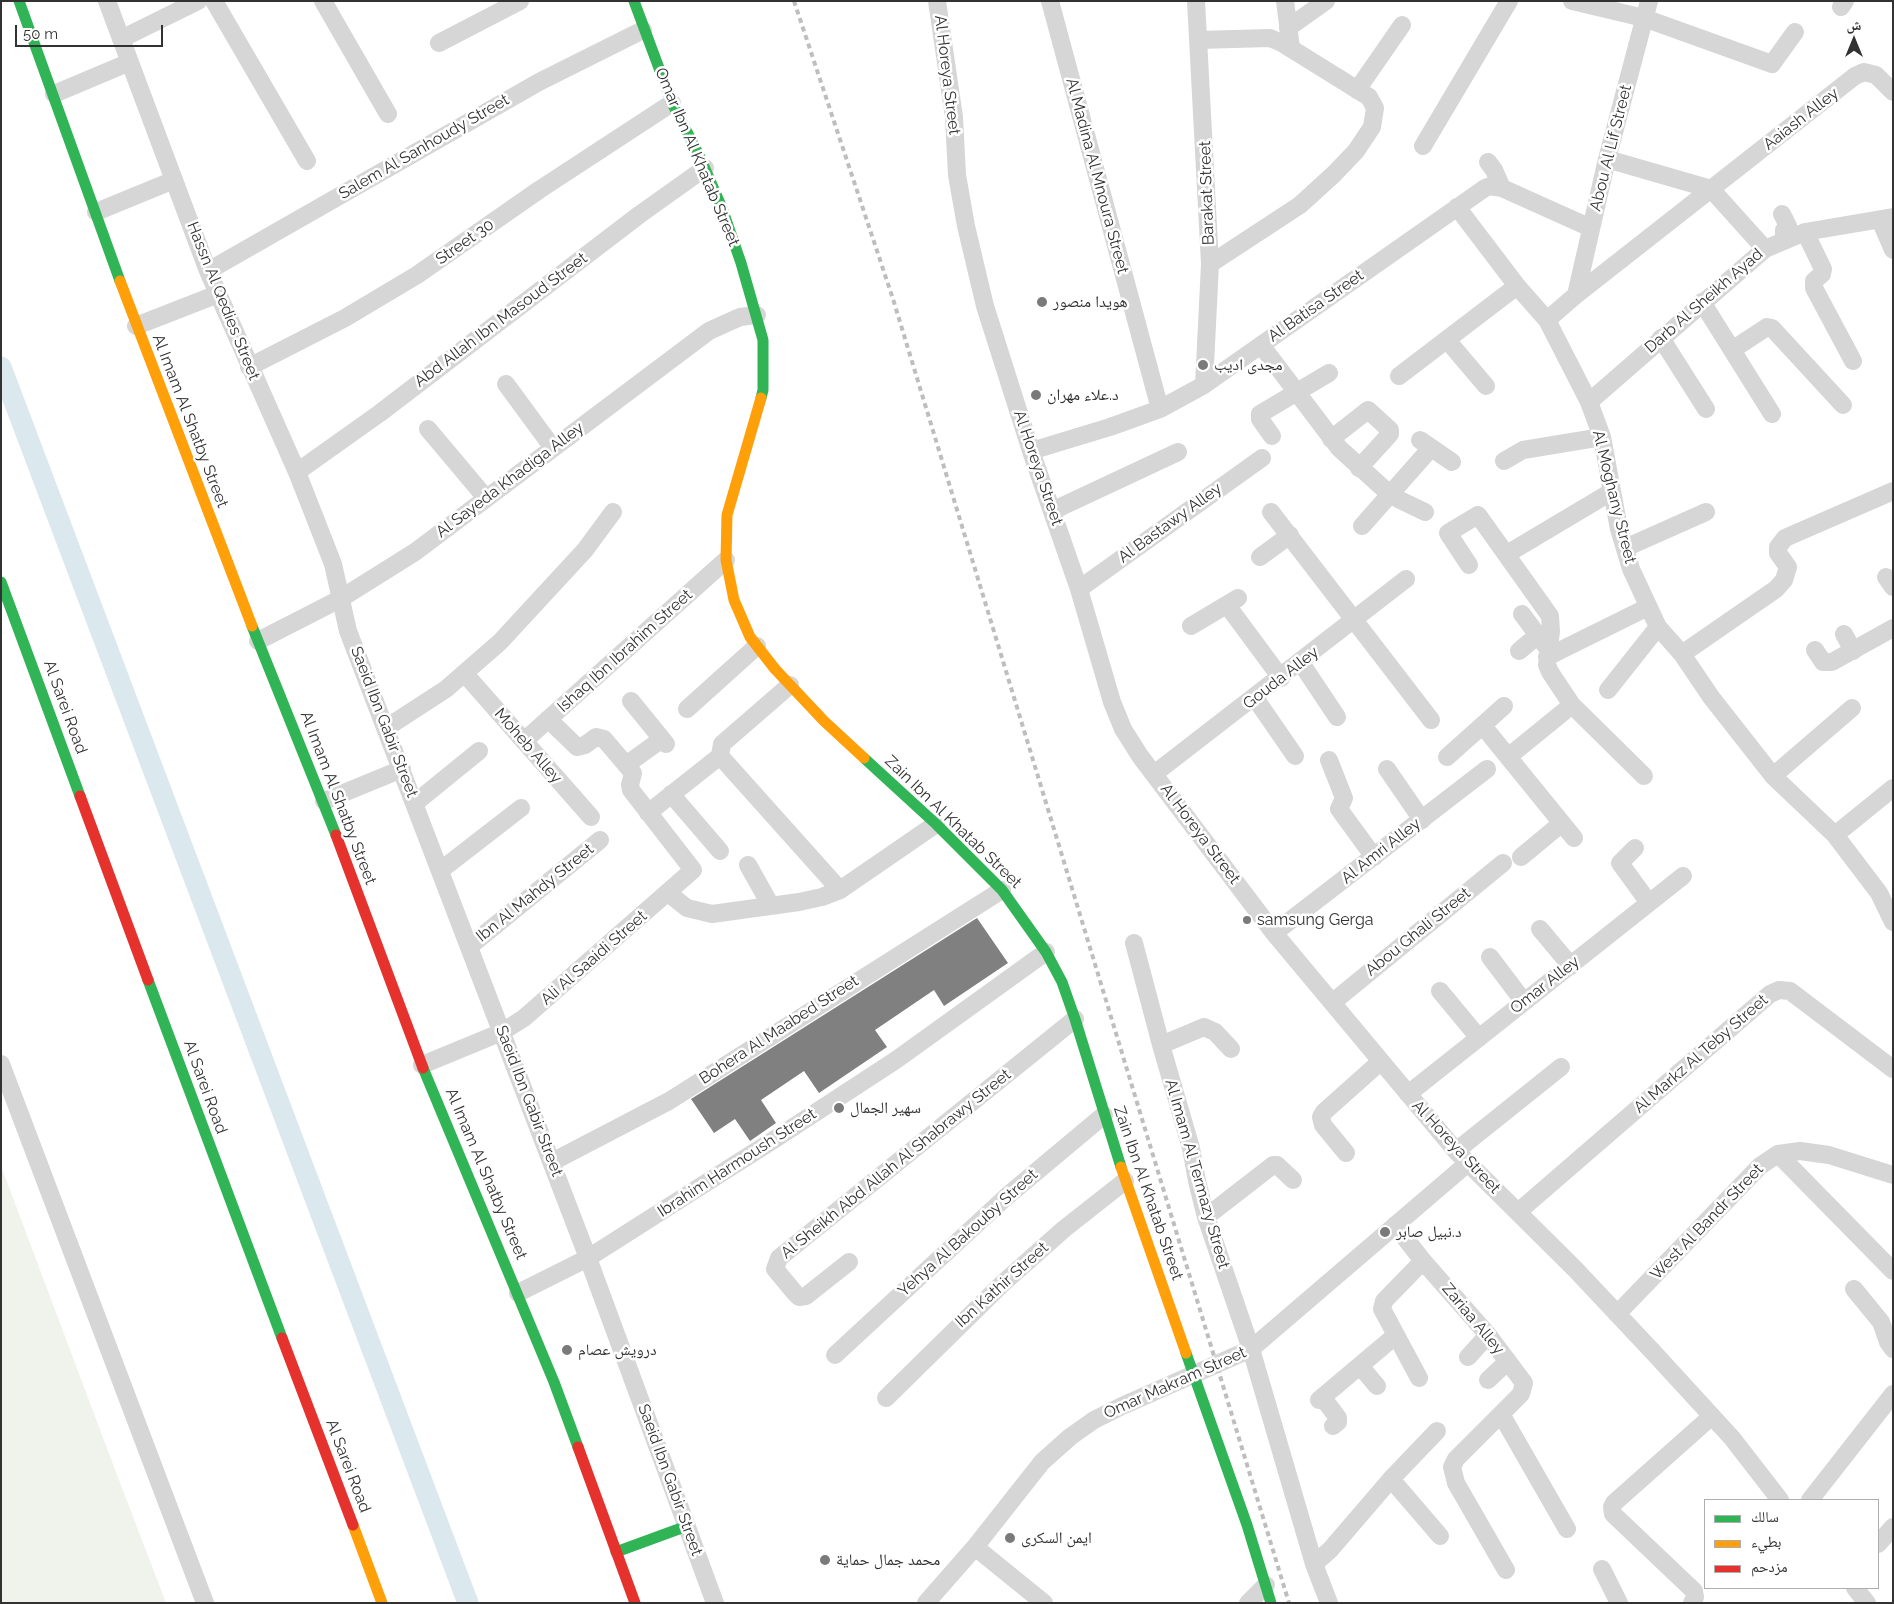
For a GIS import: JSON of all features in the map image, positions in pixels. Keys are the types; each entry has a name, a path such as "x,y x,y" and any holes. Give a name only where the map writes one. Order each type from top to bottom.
{"main road":[{"name":"Al Imam Al Shatby Street","path":"19,1 136,326 258,641 324,801 422,1065 554,1382 635,1603"},
{"name":"Omar Ibn Al Khatab Street","path":"634,1 643,30 672,103 705,168 725,217 757,315"},
{"name":"Zain Ibn Al Khatab Street","path":"757,315 764,352 763,390 727,515 726,560 734,600 757,646 790,685 824,721 936,824 1002,890 1046,952 1062,982 1075,1019 1125,1181 1247,1525 1271,1603"},
{"name":"Al Sarei Road","path":"1,582 203,1128 382,1603"},
{"path":"616,1552 687,1526"}],"street":[{"name":"Hassn Al Qedies Street","path":"107,1 208,271 297,472 333,564 340,599"},
{"path":"121,39 198,1"},
{"path":"214,1 307,162"},
{"path":"323,1 388,114"},
{"path":"439,42 520,1"},
{"name":"Al Horeya Street","path":"937,1 954,117 957,175 966,226 986,306 1031,451 1079,589 1115,711 1123,728 1140,756 1274,933 1333,1002 1380,1062 1462,1157 1618,1314 1712,1416 1779,1499"},
{"name":"Al Madina Al Mnoura Street","path":"1050,1 1160,409"},
{"name":"Barakat Street","path":"1196,1 1210,264 1204,385"},
{"path":"1285,1 1291,48"},
{"path":"1288,28 1326,1"},
{"path":"1423,146 1509,1"},
{"path":"1572,1 1644,18 1772,64 1795,32"},
{"name":"Abou Al Lif Street","path":"1576,295 1607,159 1650,1"},
{"path":"1357,90 1402,24"},
{"name":"Salem Al Sanhoudy Street","path":"208,271 538,82 643,30"},
{"path":"1198,40 1270,38 1291,48 1369,97 1375,108 1372,127 1356,151 1300,205 1210,264"},
{"path":"54,94 130,62"},
{"name":"Aaiash Alley","path":"1711,189 1864,72 1876,75 1893,92"},
{"name":"Street 30","path":"249,366 344,318 418,275 539,190 672,103"},
{"path":"1607,159 1711,189 1765,249"},
{"path":"1488,162 1502,188 1591,228"},
{"name":"Abd Allah Ibn Masoud Street","path":"297,472 380,413 640,214 705,168"},
{"path":"96,212 174,180"},
{"name":"Al Batisa Street","path":"1031,451 1110,428 1160,409 1204,385 1485,188 1502,188"},
{"path":"1547,320 1711,189"},
{"name":"Al Moghany Street","path":"1457,207 1517,286 1547,320 1589,402 1602,437 1611,492 1625,548 1648,607 1658,627 1682,654 1711,697 1773,776 1835,835 1879,893 1893,922"},
{"path":"1782,214 1788,226 1784,230 1784,238"},
{"path":"1886,219 1893,250"},
{"name":"Darb Al Sheikh Ayad","path":"1589,402 1765,249 1784,238 1805,232 1886,219"},
{"path":"1805,232 1823,269 1822,274 1814,281 1814,288 1853,361"},
{"path":"1399,376 1517,286"},
{"path":"136,326 218,294"},
{"path":"1702,302 1772,414"},
{"name":"Al Sayeda Khadiga Alley","path":"258,641 340,599 415,552 709,331 731,320 757,315"},
{"path":"1732,350 1768,327 1772,328 1843,404"},
{"path":"1662,338 1706,410"},
{"path":"1446,340 1486,386"},
{"path":"1261,345 1331,439 1359,468 1392,495 1425,512"},
{"path":"1272,436 1260,419 1260,414 1329,373"},
{"path":"506,384 553,448"},
{"path":"1331,439 1368,410 1390,430 1390,434 1359,468"},
{"path":"428,429 486,498"},
{"path":"1504,460 1523,450 1602,437"},
{"path":"1362,526 1392,495 1426,444 1452,462"},
{"path":"1052,511 1178,452"},
{"name":"Al Bastawy Alley","path":"1079,589 1262,458"},
{"path":"1682,654 1776,589 1784,580 1788,567 1778,553 1778,547 1786,538 1893,491"},
{"path":"1507,554 1611,492"},
{"path":"386,728 465,674 500,642 584,550 613,512"},
{"path":"1271,512 1431,720"},
{"path":"1625,548 1706,512"},
{"path":"1469,565 1448,533 1478,515 1550,616 1544,647 1547,665 1572,705 1644,776"},
{"path":"1260,557 1290,535"},
{"name":"Ishaq Ibn Ibrahim Street","path":"524,741 726,560"},
{"name":"Gouda Alley","path":"1154,774 1301,663 1406,579"},
{"name":"Saeid Ibn Gabir Street","path":"340,599 348,631 552,1162 716,1603"},
{"path":"1191,626 1232,601 1281,678"},
{"path":"1519,651 1544,647 1648,607"},
{"path":"1522,614 1544,647"},
{"path":"1608,690 1658,627"},
{"path":"1815,650 1823,662 1827,664 1893,628"},
{"path":"1844,634 1853,651"},
{"path":"687,709 757,646"},
{"path":"1301,663 1337,717"},
{"name":"Moheb Alley","path":"465,674 591,817"},
{"path":"548,719 577,747 581,747 596,737 601,736 634,775 630,784 631,790 648,813 720,756 722,744 790,685"},
{"path":"1255,698 1295,756"},
{"path":"626,765 664,742 631,701"},
{"path":"1508,757 1572,705"},
{"path":"1447,757 1504,706"},
{"path":"1773,776 1852,708"},
{"path":"1483,726 1574,838"},
{"path":"415,803 480,751"},
{"path":"720,756 840,890"},
{"path":"1329,760 1344,798 1339,809 1374,857"},
{"path":"324,801 402,769"},
{"path":"1387,769 1422,820"},
{"name":"Al Amri Alley","path":"1274,933 1487,769"},
{"path":"1835,835 1893,788"},
{"path":"671,794 720,851"},
{"path":"441,870 521,808"},
{"name":"Ali Al Saaidi Street","path":"422,1065 502,1032 524,1018 693,870 648,813"},
{"path":"1521,857 1562,823"},
{"path":"668,893 687,908 712,914 822,897 840,890 936,824"},
{"name":"Ibn Al Mahdy Street","path":"470,946 600,840"},
{"path":"1635,848 1620,862 1649,902"},
{"name":"Abou Ghali Street","path":"1333,1002 1503,862"},
{"path":"748,866 771,906"},
{"name":"Omar Alley","path":"1408,1094 1683,876"},
{"name":"Bohera Al Maabed Street","path":"552,1162 669,1101 1002,890"},
{"path":"1540,929 1570,966"},
{"name":"Al Imam Al Termazy Street","path":"1134,943 1160,1045 1192,1148 1196,1181 1206,1217 1251,1349 1314,1564 1329,1603"},
{"name":"Ibrahim Harmoush Street","path":"518,1293 588,1258 896,1060 1046,952"},
{"path":"1490,957 1524,1002"},
{"name":"Al Markz Al Teby Street","path":"1518,1212 1770,994 1779,990 1790,991 1893,1069"},
{"path":"1440,991 1479,1038"},
{"name":"Al Sheikh Abd Allah Al Shabrawy Street","path":"849,1262 806,1296 800,1297 775,1269 779,1258 1075,1019"},
{"path":"1160,1045 1204,1027 1215,1032 1231,1049"},
{"path":"1346,1153 1324,1125 1321,1117 1324,1112 1380,1062"},
{"path":"1,1064 205,1603"},
{"name":"Omar Makram Street","path":"926,1603 975,1547 1042,1462 1070,1437 1094,1420 1251,1349 1396,1224 1462,1157 1561,1067"},
{"name":"Yehya Al Bakouby Street","path":"835,1355 1006,1197 1104,1115"},
{"name":"West Al Bandr Street","path":"1618,1314 1760,1166 1778,1154 1800,1150 1829,1155 1893,1175"},
{"path":"1778,1154 1893,1271"},
{"path":"1206,1217 1273,1165 1277,1165 1293,1180"},
{"name":"Ibn Kathir Street","path":"886,1398 944,1338 1002,1284 1064,1230 1125,1181"},
{"name":"Zariaa Alley","path":"1396,1224 1423,1261 1488,1335 1522,1379 1524,1386 1521,1394 1456,1459 1452,1467 1452,1475 1506,1570"},
{"path":"1419,1378 1383,1314 1382,1305 1423,1261"},
{"path":"1854,1289 1881,1322 1888,1342 1893,1348"},
{"path":"1468,1357 1488,1335"},
{"path":"1333,1426 1338,1422 1338,1418 1321,1399 1396,1336"},
{"path":"1488,1380 1508,1362"},
{"path":"1360,1366 1377,1386"},
{"path":"1811,1499 1893,1394"},
{"path":"1501,1414 1567,1529"},
{"path":"1692,1603 1695,1597 1694,1591 1613,1514 1612,1507 1614,1503 1712,1416"},
{"path":"1314,1564 1330,1550 1391,1479 1437,1431"},
{"path":"1391,1479 1440,1536"},
{"path":"1879,1543 1893,1527"},
{"path":"975,1547 1044,1603"},
{"path":"1602,1569 1619,1603"},
{"path":"1248,1603 1266,1585"}],"shaded area":[{"path":"1,1166 111,1459 166,1603 1,1603"}],"building":[{"path":"977,918 1008,963 944,1006 934,990 875,1030 887,1047 819,1093 804,1071 761,1100 776,1123 750,1141 735,1119 714,1133 691,1099"}],"waterway":[{"path":"1,367 468,1603"}],"railway":[{"path":"794,1 893,299 1289,1603"}],"traffic: fast":[{"path":"19,1 120,281"},
{"path":"634,1 672,103 699,155 722,208 741,263 763,340 763,390 761,398"},
{"path":"1,582 80,796"},
{"path":"252,626 336,835"},
{"path":"864,758 936,824 1002,890 1046,952 1062,982 1075,1019 1121,1167"},
{"path":"148,980 282,1338"},
{"path":"423,1068 554,1382 578,1447"},
{"path":"1186,1353 1247,1525 1271,1603"},
{"path":"616,1552 687,1526"}],"traffic: slow":[{"path":"120,281 252,626"},
{"path":"761,398 727,515 726,560 734,600 750,637 775,669 824,721 864,758"},
{"path":"1121,1167 1186,1353"},
{"path":"353,1525 382,1603"}],"traffic: jam":[{"path":"80,796 148,980"},
{"path":"336,835 423,1068"},
{"path":"282,1338 353,1525"},
{"path":"578,1447 635,1603"}],"place":[{"name":"هويدا منصور","path":"1042,302"},
{"name":"مجدى اديب","path":"1203,365"},
{"name":"د.علاء مهران","path":"1036,395"},
{"name":"samsung Gerga","path":"1247,920"},
{"name":"سهير الجمال","path":"839,1108"},
{"name":"د.نبيل صابر","path":"1385,1232"},
{"name":"درويش عصام","path":"567,1350"},
{"name":"ايمن السكرى","path":"1010,1538"},
{"name":"محمد جمال حماية","path":"825,1560"}]}
